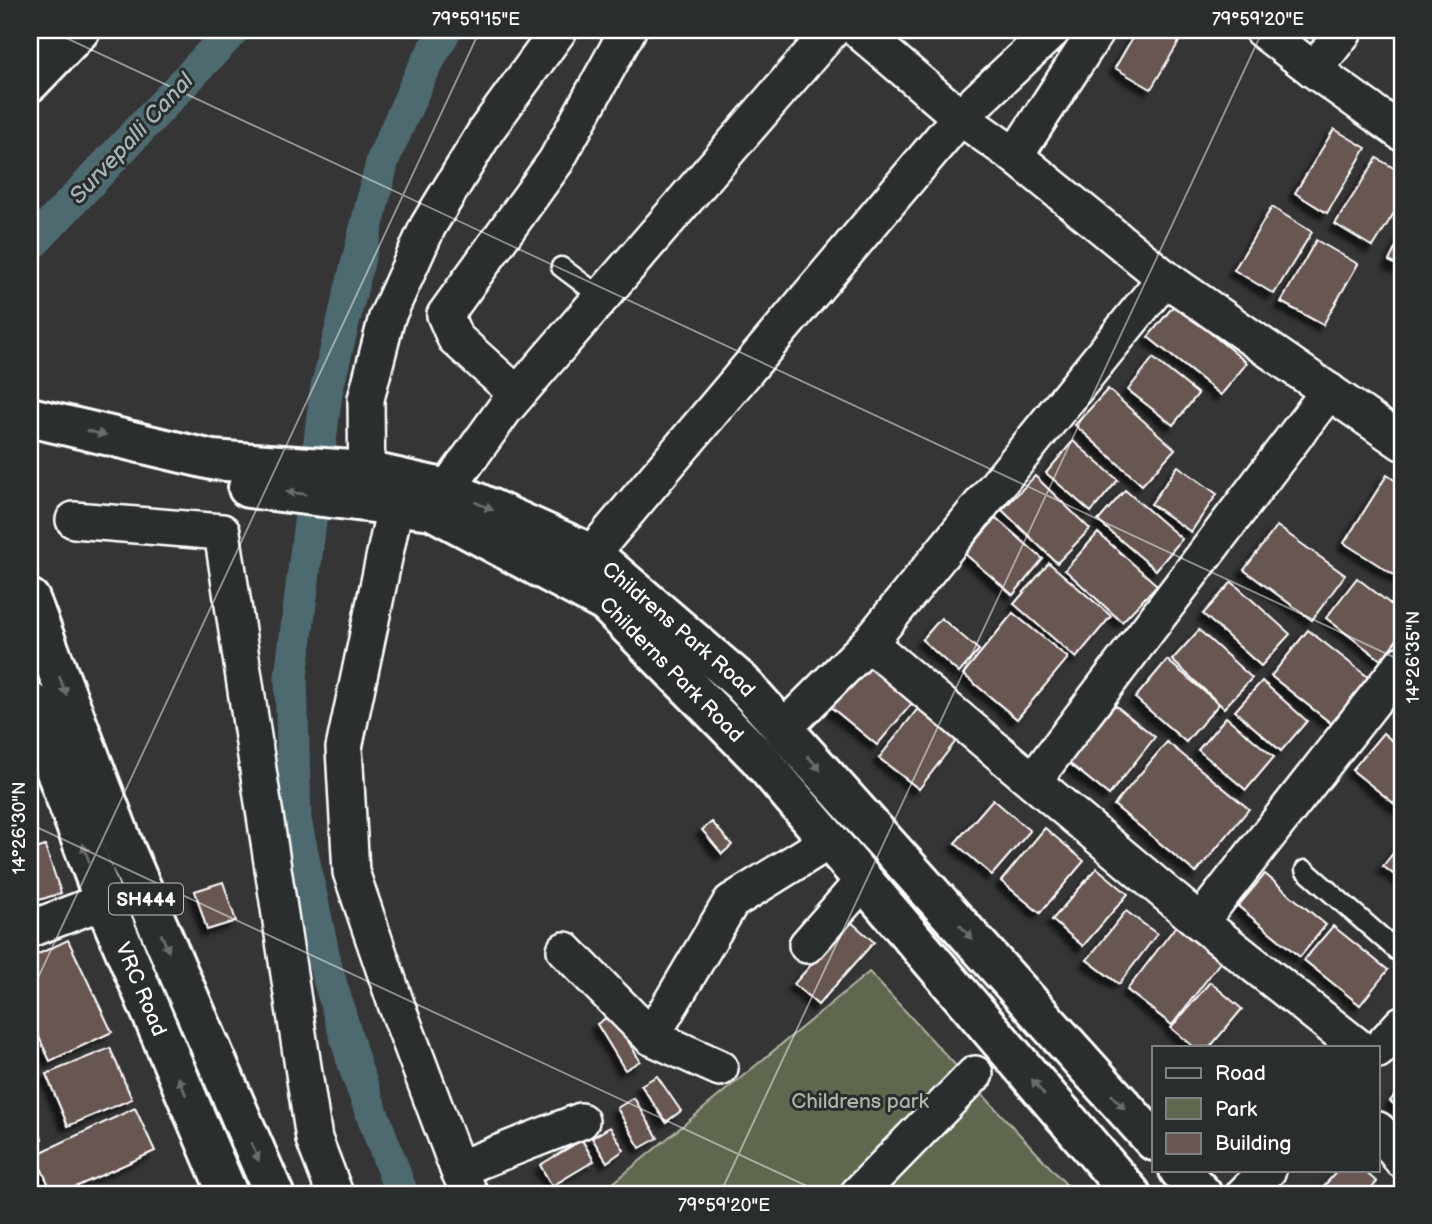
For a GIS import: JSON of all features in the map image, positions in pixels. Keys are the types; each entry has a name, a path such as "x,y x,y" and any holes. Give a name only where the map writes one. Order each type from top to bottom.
{"street":[{"path":"30,82 80,30"},
{"path":"559,30 487,129 435,216 387,317 366,399 366,490 344,748 351,872 396,1004 464,1182 581,1121"},
{"path":"517,394 455,338 445,315 556,161 628,30"},
{"path":"440,499 517,394 832,30"},
{"path":"858,30 960,117 1015,156 1165,278 1402,442"},
{"path":"567,583 960,117 1053,30"},
{"path":"1015,156 1097,30"},
{"path":"1262,30 1314,71 1402,133"},
{"path":"1314,71 1345,30"},
{"path":"783,729 869,643 1165,278"},
{"path":"1033,781 1329,391"},
{"path":"30,417 212,460 241,475"},
{"name":"Childerns Park Road","path":"30,444 191,481 241,475 440,499 567,583 606,603 758,757 1131,1194"},
{"name":"Childrens Park Road","path":"440,499 592,554 741,682 1152,1139"},
{"path":"74,520 222,532 314,1139 335,1194"},
{"name":"SH444","path":"30,599 125,849 274,1194"},
{"path":"869,643 1200,922 1357,1046"},
{"path":"1200,922 1402,664"},
{"name":"VRC Road","path":"30,702 103,901 228,1194"},
{"path":"651,1037 731,902 829,841"},
{"path":"807,945 863,881"},
{"path":"30,929 103,901"},
{"path":"565,950 651,1037 720,1068"},
{"path":"1380,1048 1402,1024"},
{"path":"858,1194 975,1074"},
{"path":"1380,1132 1402,1160"},
{"path":"1182,1172 1202,1194"},
{"path":"1244,1194 1266,1172"}],"lane":[{"path":"561,267 601,297"},
{"path":"1306,870 1402,955"}],"green space":[{"name":"Childrens park","path":"869,972 1075,1194 606,1194 606,1189"}],"building":[{"path":"1137,30 1186,30 1151,89 1115,68"},
{"path":"1334,129 1366,148 1327,213 1295,193"},
{"path":"1377,158 1402,173 1402,200 1373,247 1335,224"},
{"path":"1272,207 1312,232 1274,294 1234,270"},
{"path":"1402,235 1402,268 1389,261"},
{"path":"1316,240 1358,264 1323,325 1281,302"},
{"path":"1175,304 1247,363 1221,395 1148,337"},
{"path":"1153,358 1198,394 1173,425 1128,390"},
{"path":"1108,389 1175,449 1142,485 1075,425"},
{"path":"1073,441 1118,480 1091,512 1046,473"},
{"path":"1178,466 1217,494 1191,532 1151,504"},
{"path":"1387,475 1402,485 1402,580 1344,543"},
{"path":"1035,476 1090,529 1057,563 1002,510"},
{"path":"1125,490 1182,539 1156,570 1098,521"},
{"path":"996,518 1043,559 1013,595 965,554"},
{"path":"1277,526 1345,575 1312,620 1244,570"},
{"path":"1098,533 1157,585 1122,622 1065,570"},
{"path":"1049,563 1111,616 1076,658 1014,604"},
{"path":"1357,578 1402,613 1402,633 1381,660 1326,618"},
{"path":"1232,582 1290,634 1261,666 1203,614"},
{"path":"1013,613 1068,658 1017,719 963,674"},
{"path":"941,618 979,650 959,673 922,640"},
{"path":"1199,630 1252,678 1224,708 1172,660"},
{"path":"1308,630 1368,677 1332,724 1271,676"},
{"path":"861,659 914,701 877,745 826,703"},
{"path":"1167,660 1219,704 1186,742 1135,698"},
{"path":"1262,681 1307,721 1281,751 1235,711"},
{"path":"1115,705 1155,737 1109,795 1069,763"},
{"path":"920,706 959,737 919,789 879,758"},
{"path":"1226,717 1274,757 1246,790 1198,750"},
{"path":"1383,733 1402,749 1402,810 1352,770"},
{"path":"1167,742 1249,809 1196,873 1114,805"},
{"path":"993,799 1030,831 992,875 955,843"},
{"path":"712,822 732,845 722,854 702,830"},
{"path":"1045,828 1084,861 1040,913 1001,881"},
{"path":"1402,842 1402,881 1383,866"},
{"path":"45,846 61,893 30,903 30,851"},
{"path":"1097,868 1128,894 1083,946 1052,920"},
{"path":"1265,874 1326,925 1300,957 1238,906"},
{"path":"223,882 236,921 207,930 195,891"},
{"path":"1126,911 1157,934 1119,984 1087,960"},
{"path":"850,921 874,942 818,1005 794,984"},
{"path":"1176,926 1221,961 1172,1025 1127,990"},
{"path":"1333,926 1388,970 1360,1005 1304,960"},
{"path":"68,940 112,1032 50,1061 30,1018 30,958"},
{"path":"1210,982 1242,1009 1211,1046 1193,1046 1171,1028"},
{"path":"612,1014 640,1061 625,1070 597,1024"},
{"path":"110,1048 132,1099 68,1126 46,1074"},
{"path":"657,1076 681,1111 666,1122 641,1085"},
{"path":"1402,1086 1402,1111 1390,1101"},
{"path":"634,1098 658,1138 640,1148 617,1108"},
{"path":"135,1108 155,1151 60,1194 53,1194 35,1155"},
{"path":"30,1112 42,1139 30,1144"},
{"path":"610,1127 624,1150 607,1162 592,1138"},
{"path":"582,1140 594,1161 552,1186 540,1165"},
{"path":"1336,1172 1365,1172 1377,1182 1366,1194 1317,1194"}],"waterway":[{"name":"Survepalli Canal","path":"30,246 233,30"},
{"path":"402,1194 356,1070 326,968 295,820 291,677 326,392 383,159 421,74 445,30"}]}
